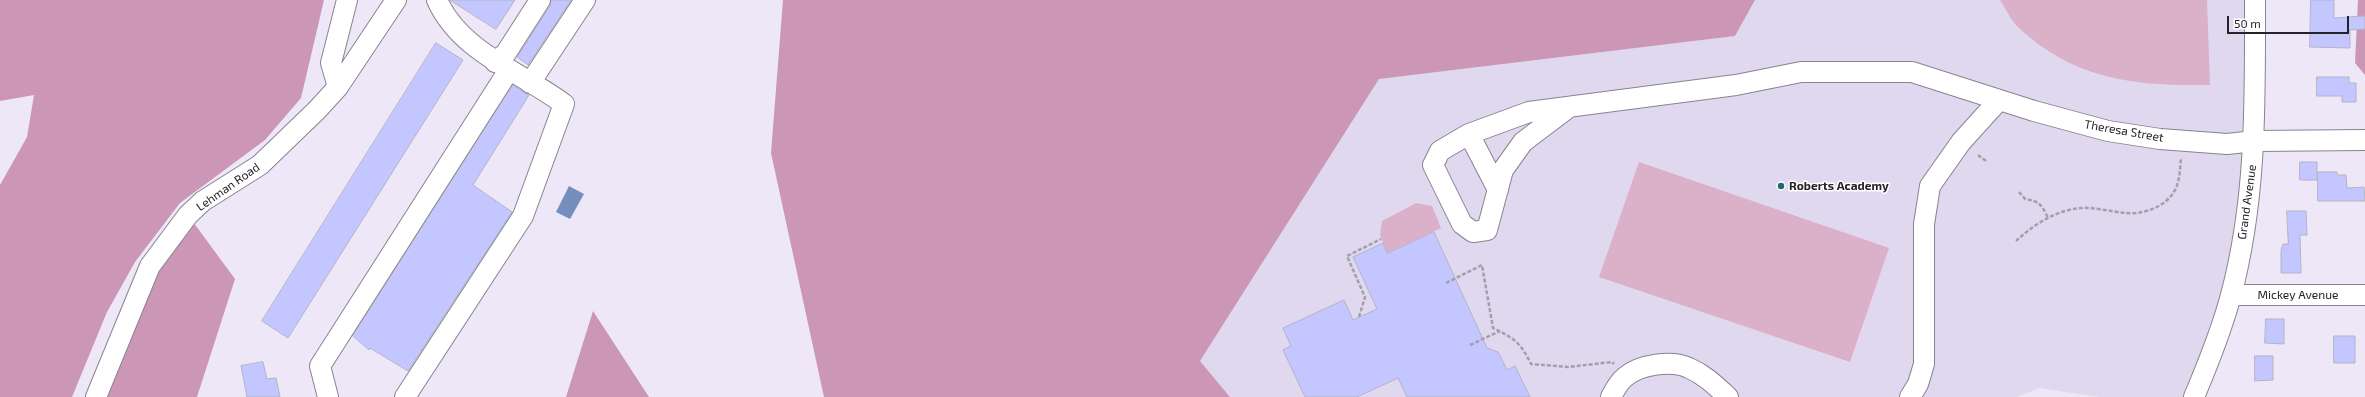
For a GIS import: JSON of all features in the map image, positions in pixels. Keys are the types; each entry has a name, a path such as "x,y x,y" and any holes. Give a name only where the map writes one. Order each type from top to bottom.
{"street":[{"path":"338,87 331,63 347,0"},
{"name":"Lehman Road","path":"96,397 150,266 188,215 204,201 260,165 317,110 338,87 396,0"},
{"path":"406,397 523,216 564,104 547,92 535,75 502,66 451,25 437,0"},
{"path":"328,397 320,366 502,66 506,53 540,0"},
{"path":"535,75 585,0"},
{"name":"Grand Avenue","path":"2194,397 2231,295 2248,203 2255,141 2256,0"},
{"name":"Theresa Street","path":"1498,190 1486,230 1473,232 1462,224 1434,165 1440,151 1469,134 1529,112 1736,85 1801,72 1912,72 1999,100 2108,131 2153,138 2227,144 2255,141 2365,140"},
{"path":"1910,397 1918,384 1924,364 1926,344 1924,224 1930,186 1961,142 1999,100"},
{"path":"1498,190 1503,170 1523,142 1568,108"},
{"path":"1469,134 1498,190"},
{"name":"Mickey Avenue","path":"2231,295 2365,295"},
{"path":"1611,397 1624,377 1646,366 1669,364 1688,367 1708,378 1728,397"}],"path":[{"path":"1978,155 1986,161"},
{"path":"2016,241 2032,227 2048,218 2081,208 2129,214 2156,208 2169,198 2176,188 2182,156"},
{"path":"2018,192 2025,199 2037,201 2048,218"},
{"path":"1359,317 1365,296 1347,256 1381,239"},
{"path":"1446,283 1482,265 1493,328 1500,331 1522,347 1531,364 1568,367 1612,362 1618,369"},
{"path":"1470,345 1500,331"}],"shaded area":[{"path":"0,0 324,0 301,98 265,140 180,203 135,262 107,312 72,397 0,397 0,185 27,137 34,95 0,101"},
{"path":"783,0 1755,0 1735,36 1379,79 1200,361 1230,397 824,397 771,153"},
{"name":"Roberts Academy","path":"1755,0 2255,0 2249,203 2194,397 2100,397 2039,388 2017,397 1230,397 1200,361 1379,79 1734,36"},
{"path":"2000,0 2207,0 2210,85 2157,84 2108,77 2085,70 2041,46 2019,28"},
{"path":"2358,0 2365,0 2365,75 2355,63"},
{"path":"1639,162 1889,248 1850,362 1599,277"},
{"path":"1416,203 1432,206 1441,228 1387,253 1380,235 1382,221"},
{"path":"188,215 235,279 197,397 96,397 127,320"},
{"path":"593,311 649,397 566,397"}],"water":[{"path":"569,186 584,194 570,219 556,212"}],"building":[{"path":"450,0 515,0 496,29"},
{"path":"551,0 571,0 528,65 517,57 550,6"},
{"path":"2311,0 2334,0 2334,18 2365,16 2365,29 2350,30 2350,48 2310,47"},
{"path":"436,43 463,60 288,338 262,321"},
{"path":"2317,77 2349,77 2349,83 2356,83 2356,102 2342,102 2342,96 2317,96"},
{"path":"513,85 529,95 473,185 512,212 408,371 370,348 369,350 353,336"},
{"path":"2300,162 2317,162 2317,180 2300,180"},
{"path":"2318,172 2337,172 2337,175 2346,175 2347,188 2364,187 2365,201 2318,201"},
{"path":"2287,211 2306,211 2307,235 2300,235 2301,273 2281,273 2281,250 2283,244 2288,244"},
{"path":"1434,232 1487,348 1498,352 1507,370 1515,366 1530,397 1407,397 1398,378 1357,397 1305,397 1283,350 1291,346 1283,328 1344,300 1353,320 1377,309 1353,257 1383,243 1387,253"},
{"path":"2266,319 2284,319 2284,344 2265,343"},
{"path":"2334,336 2355,336 2355,363 2334,363"},
{"path":"2255,356 2273,356 2273,380 2255,381"},
{"path":"263,362 267,379 276,378 280,397 247,397 241,366"}],"place":[{"name":"Roberts Academy","path":"1781,186"}]}
